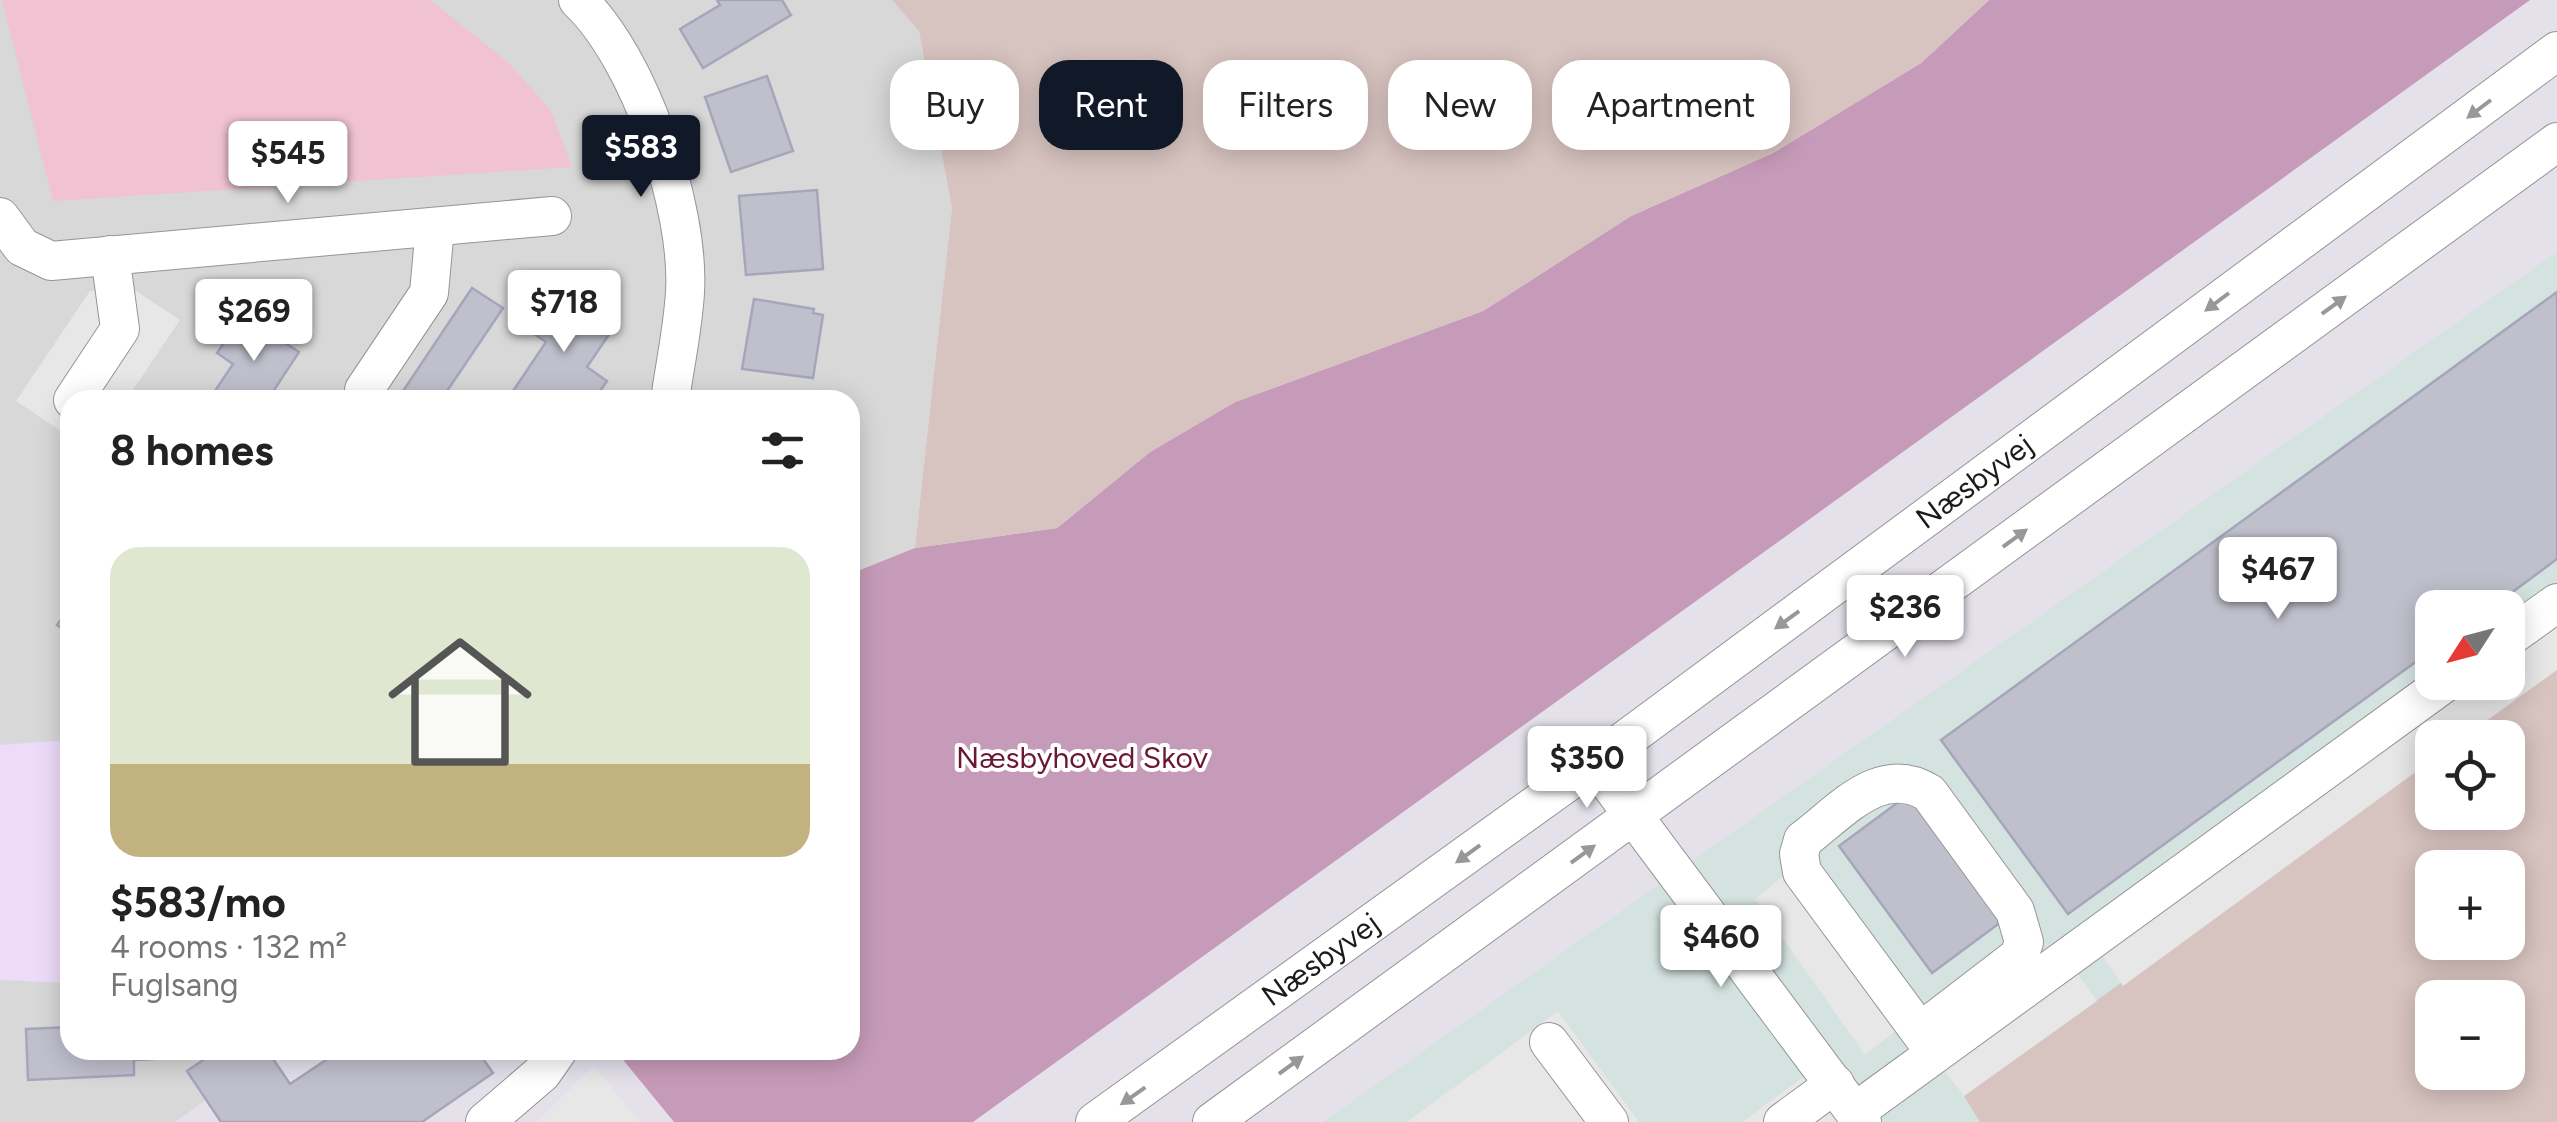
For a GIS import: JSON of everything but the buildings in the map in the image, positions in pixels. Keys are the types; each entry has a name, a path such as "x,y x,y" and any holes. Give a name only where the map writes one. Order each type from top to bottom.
{"street":[{"path":"578,0 641,94 673,185 686,289 671,390"},
{"name":"Næsbyvej","path":"1095,1122 1594,763 2557,51"},
{"path":"1212,1122 2557,142"},
{"path":"0,217 2,226 22,247 51,261 552,216"},
{"path":"364,390 429,293 435,226"},
{"path":"80,390 120,329 110,256"},
{"path":"2525,626 2557,602"},
{"path":"1928,1042 2420,700"},
{"path":"1594,763 1851,1106"},
{"path":"1783,1122 1851,1106 1928,1042 2018,956 2024,942 2015,911 1929,793 1910,782 1892,781 1875,786 1803,840 1799,854 1802,872 1928,1042"},
{"path":"1549,1042 1609,1122"},
{"path":"486,1122 542,1073 551,1060"}],"shaded area":[{"path":"0,0 892,0 919,31 924,60 890,60 890,150 941,150 952,208 915,548 860,570 860,390 60,390 60,1060 263,1060 175,1122 0,1122"},
{"path":"2,0 430,0 509,63 551,111 572,167 53,201"},
{"path":"892,0 1989,0 1921,63 1790,143 1790,60 1552,60 1552,150 1778,150 1631,216 1483,311 1235,402 1150,452 1057,528 915,548 952,208 941,150 1019,150 1019,60 924,60 919,31"},
{"path":"2557,252 2557,1122 1323,1122"},
{"path":"90,291 136,291 180,320 133,390 60,390 60,430 16,401"},
{"path":"2557,584 2557,670 2525,693 2525,608"},
{"path":"2557,669 2557,1122 1980,1122 1964,1096 2415,771 2415,830 2525,830 2525,720 2486,720 2514,700 2525,700 2525,692"},
{"path":"2415,694 2415,700 2515,700 2488,720 2415,720 2415,772 2123,986 2085,930"},
{"path":"60,741 60,983 0,980 0,745"},
{"path":"1802,861 1915,1016 1865,1055 1755,899"},
{"path":"2062,952 2097,1001 1964,1096 1923,1044"},
{"path":"1558,1011 1639,1122 1407,1122"},
{"path":"594,1066 640,1122 537,1122"},
{"path":"1806,1075 1840,1122 1742,1122"}],"green space":[{"name":"Næsbyhoved Skov","path":"1989,0 2530,0 973,1122 674,1122 624,1060 860,1060 860,570 915,548 1057,528 1150,452 1235,402 1483,311 1631,216 1778,150 1790,150 1790,143 1921,63"}]}
